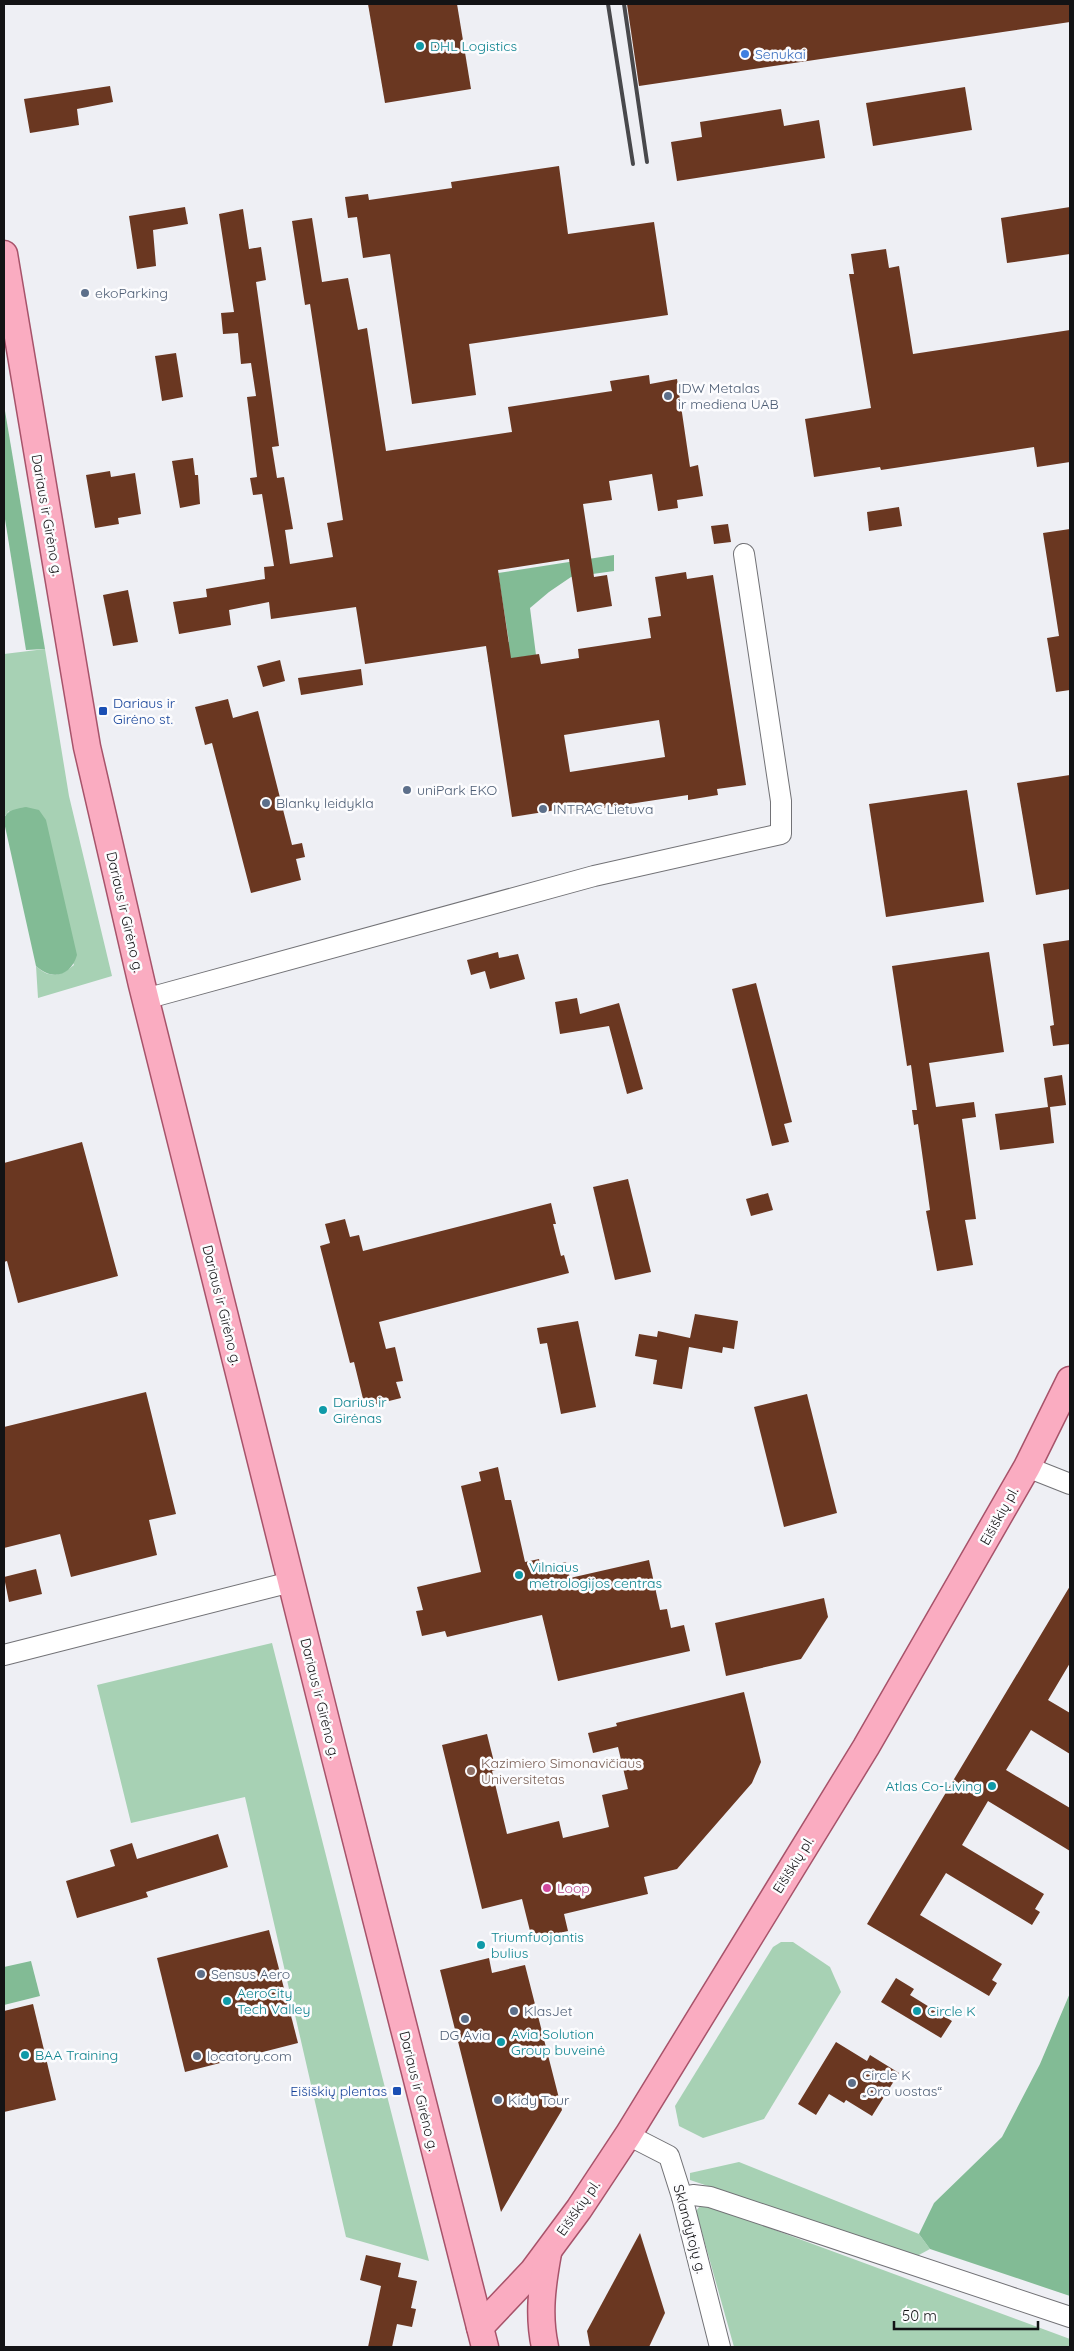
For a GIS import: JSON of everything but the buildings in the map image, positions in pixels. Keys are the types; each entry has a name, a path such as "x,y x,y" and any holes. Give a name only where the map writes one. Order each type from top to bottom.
{"main road":[{"name":"Dariaus ir Girėno g.","path":"4,254 87,747 145,999 482,2337"},
{"name":"Eišiškių pl.","path":"482,2337 533,2271 628,2135 866,1747 1027,1467 1070,1380"},
{"path":"545,2347 540,2322 540,2303 548,2250"}],"street":[{"path":"145,999 594,876 781,834 781,802 744,554"},
{"path":"1027,1467 1070,1484"},
{"path":"4,1655 291,1582"},
{"name":"Sklandytojų g.","path":"628,2135 669,2156 682,2196 720,2347"},
{"path":"682,2196 710,2197 1070,2317"}],"green space":[{"path":"4,405 45,649 26,650 4,513"},
{"path":"614,555 614,571 571,577 530,608 536,655 488,662 492,645 509,642 498,573"},
{"path":"45,649 69,796 112,976 38,998 36,966 46,973 60,974 74,965 9,811 4,817 4,654"},
{"path":"26,807 39,810 46,820 77,955 70,968 60,974 48,974 36,966 4,822 8,813 15,809"},
{"path":"272,1643 429,2261 346,2237 245,1797 131,1823 97,1685"},
{"path":"781,1942 793,1942 830,1967 841,1992 764,2119 703,2138 679,2126 675,2106 773,1947"},
{"path":"31,1961 40,1996 4,2005 4,1967"},
{"path":"1070,1993 1070,2296 930,2249 919,2234 934,2203 1002,2137 1040,2064"},
{"path":"739,2162 919,2234 930,2249 917,2256 690,2180 690,2173"},
{"path":"707,2205 1070,2339 1070,2347 734,2347 696,2211 700,2206"}],"railway":[{"path":"608,4 633,164"},
{"path":"624,4 647,162"}],"place":[{"name":"DHL Logistics","path":"420,46"},
{"name":"Senukai","path":"745,54"},
{"name":"ekoParking","path":"85,293"},
{"name":"IDW Metalas ir mediena UAB","path":"668,396"},
{"name":"Dariaus ir Girėno st.","path":"103,711"},
{"name":"uniPark EKO","path":"407,790"},
{"name":"Blankų leidykla","path":"266,803"},
{"name":"INTRAC Lietuva","path":"543,809"},
{"name":"Darius ir Girėnas","path":"323,1410"},
{"name":"Vilniaus metrologijos centras","path":"519,1575"},
{"name":"Kazimiero Simonavičiaus Universitetas","path":"471,1771"},
{"name":"Atlas Co-Living","path":"992,1786"},
{"name":"Loop","path":"547,1888"},
{"name":"Triumfuojantis bulius","path":"481,1945"},
{"name":"Sensus Aero","path":"201,1974"},
{"name":"AeroCity Tech Valley","path":"227,2001"},
{"name":"KlasJet","path":"514,2011"},
{"name":"Circle K","path":"917,2011"},
{"name":"DG Avia","path":"465,2019"},
{"name":"Avia Solution Group buveinė","path":"501,2042"},
{"name":"BAA Training","path":"25,2055"},
{"name":"locatory.com","path":"197,2056"},
{"name":"Circle K „Oro uostas“","path":"852,2083"},
{"name":"Eišiškių plentas","path":"397,2091"},
{"name":"Kidy Tour","path":"498,2100"}]}
